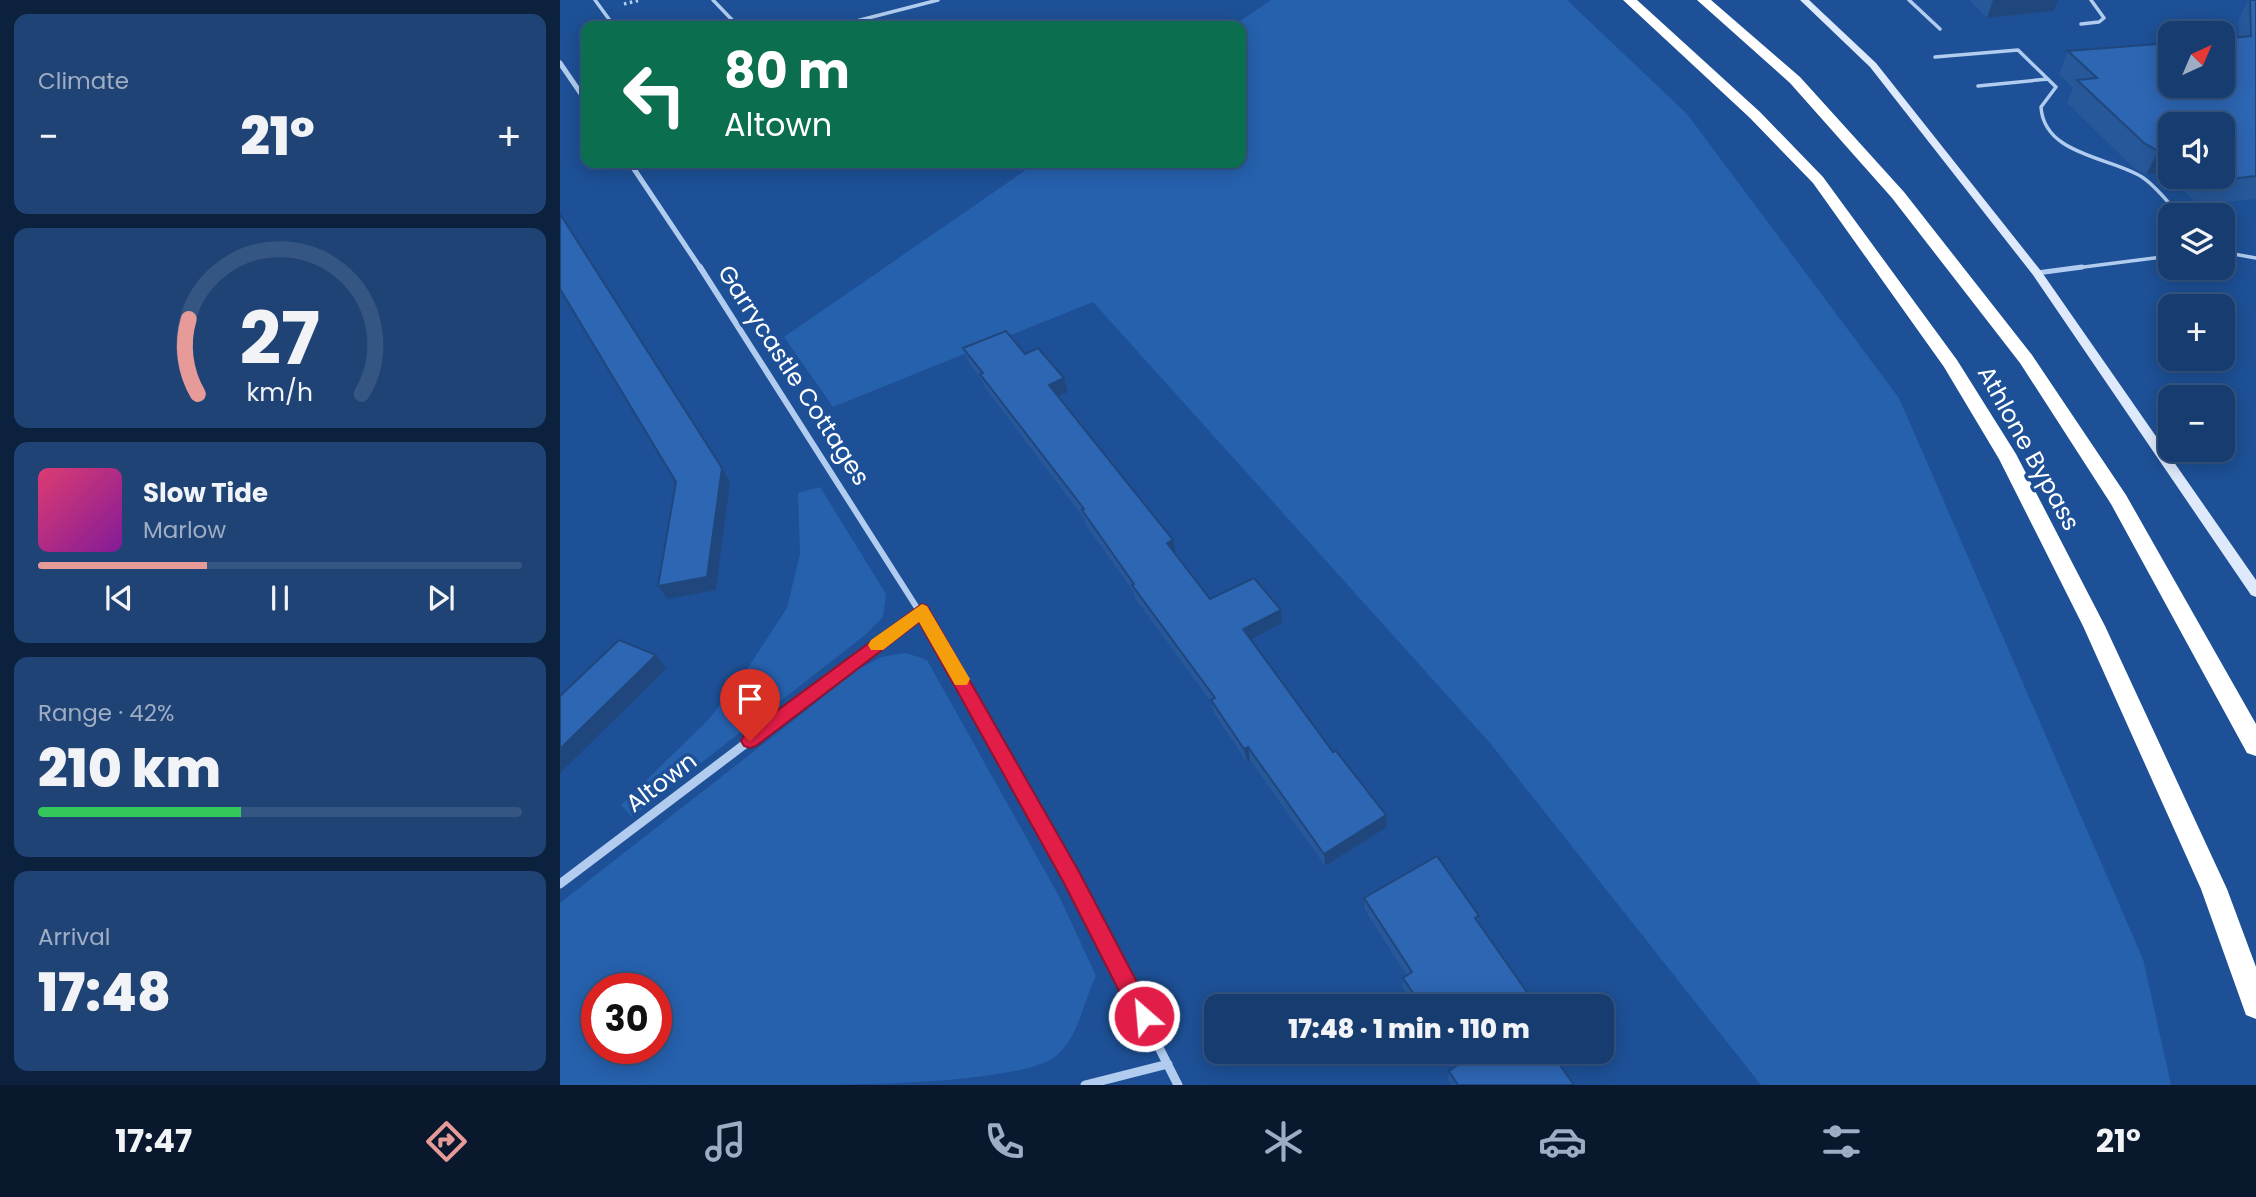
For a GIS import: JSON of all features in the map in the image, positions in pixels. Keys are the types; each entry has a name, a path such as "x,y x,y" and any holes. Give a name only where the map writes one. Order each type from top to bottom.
{"highway":[{"path":"1622,0 1646,15"},
{"name":"Athlone Bypass","path":"1629,0 1755,115 1818,180 1873,253 1958,376 2009,459 2094,626 2214,889 2256,1005"},
{"name":"Athlone Bypass","path":"1703,0 1796,80 1898,195 2026,359 2119,500 2256,746"}],"street":[{"path":"1804,0 1874,65 2037,273 2256,591"},
{"path":"560,63 581,89"},
{"name":"Garrycastle Cottages","path":"633,168 692,252 922,611 1088,909 1178,1085"},
{"name":"Altown","path":"560,884 922,611"},
{"path":"1085,1085 1168,1064"}],"lane":[{"path":"595,0 610,21"},
{"path":"713,0 733,21"},
{"path":"855,21 937,0"},
{"path":"1909,0 1940,29"},
{"path":"2081,24 2098,22 2104,18 2091,0"},
{"path":"1935,57 2018,50 2056,87 2041,107 2042,121 2054,134 2078,153 2142,177 2168,203"},
{"path":"1978,86 2048,79"},
{"path":"2235,254 2256,258"},
{"path":"2037,273 2158,258"}],"shaded area":[{"path":"1271,0 1567,0 1687,114 1899,398 2143,959 2171,1085 1761,1085 1490,743 1093,302 833,407 784,337 1029,168 1246,168 1246,21 1240,21"},
{"path":"820,487 886,594 883,617 865,635 632,817 621,805 708,720 740,680 787,608 800,554 798,493"},
{"path":"906,653 927,660 1060,898 1096,976 1068,1042 1052,1059 1029,1068 962,1079 845,1085 560,1085 560,903 859,669 881,657"}],"building":[{"path":"2250,0 2256,0 2256,176 2235,178 2235,112 2158,112 2158,151 2144,143 2077,80 2097,78 2068,51 2158,44 2158,98 2235,98 2235,38 2251,36"},
{"path":"560,214 722,468 707,577 658,586 676,482 560,289"},
{"path":"1006,331 1025,354 1038,348 1064,378 1049,385 1173,540 1167,543 1210,599 1254,578 1281,610 1243,629 1333,752 1336,751 1386,815 1324,854 1248,747 1244,749 1211,700 1215,698 1132,585 1134,584 1082,510 1084,509 963,348"},
{"path":"619,640 656,655 560,749 560,696"},
{"path":"1437,856 1479,916 1475,918 1528,994 1414,994 1403,978 1412,972 1364,898"},
{"path":"1459,1064 1559,1064 1574,1085 1458,1085 1449,1071"}],"slow traffic":[{"path":"877,645 922,611 961,679"}],"route":[{"path":"750,741 922,611 1071,877 1144,1016"}]}
